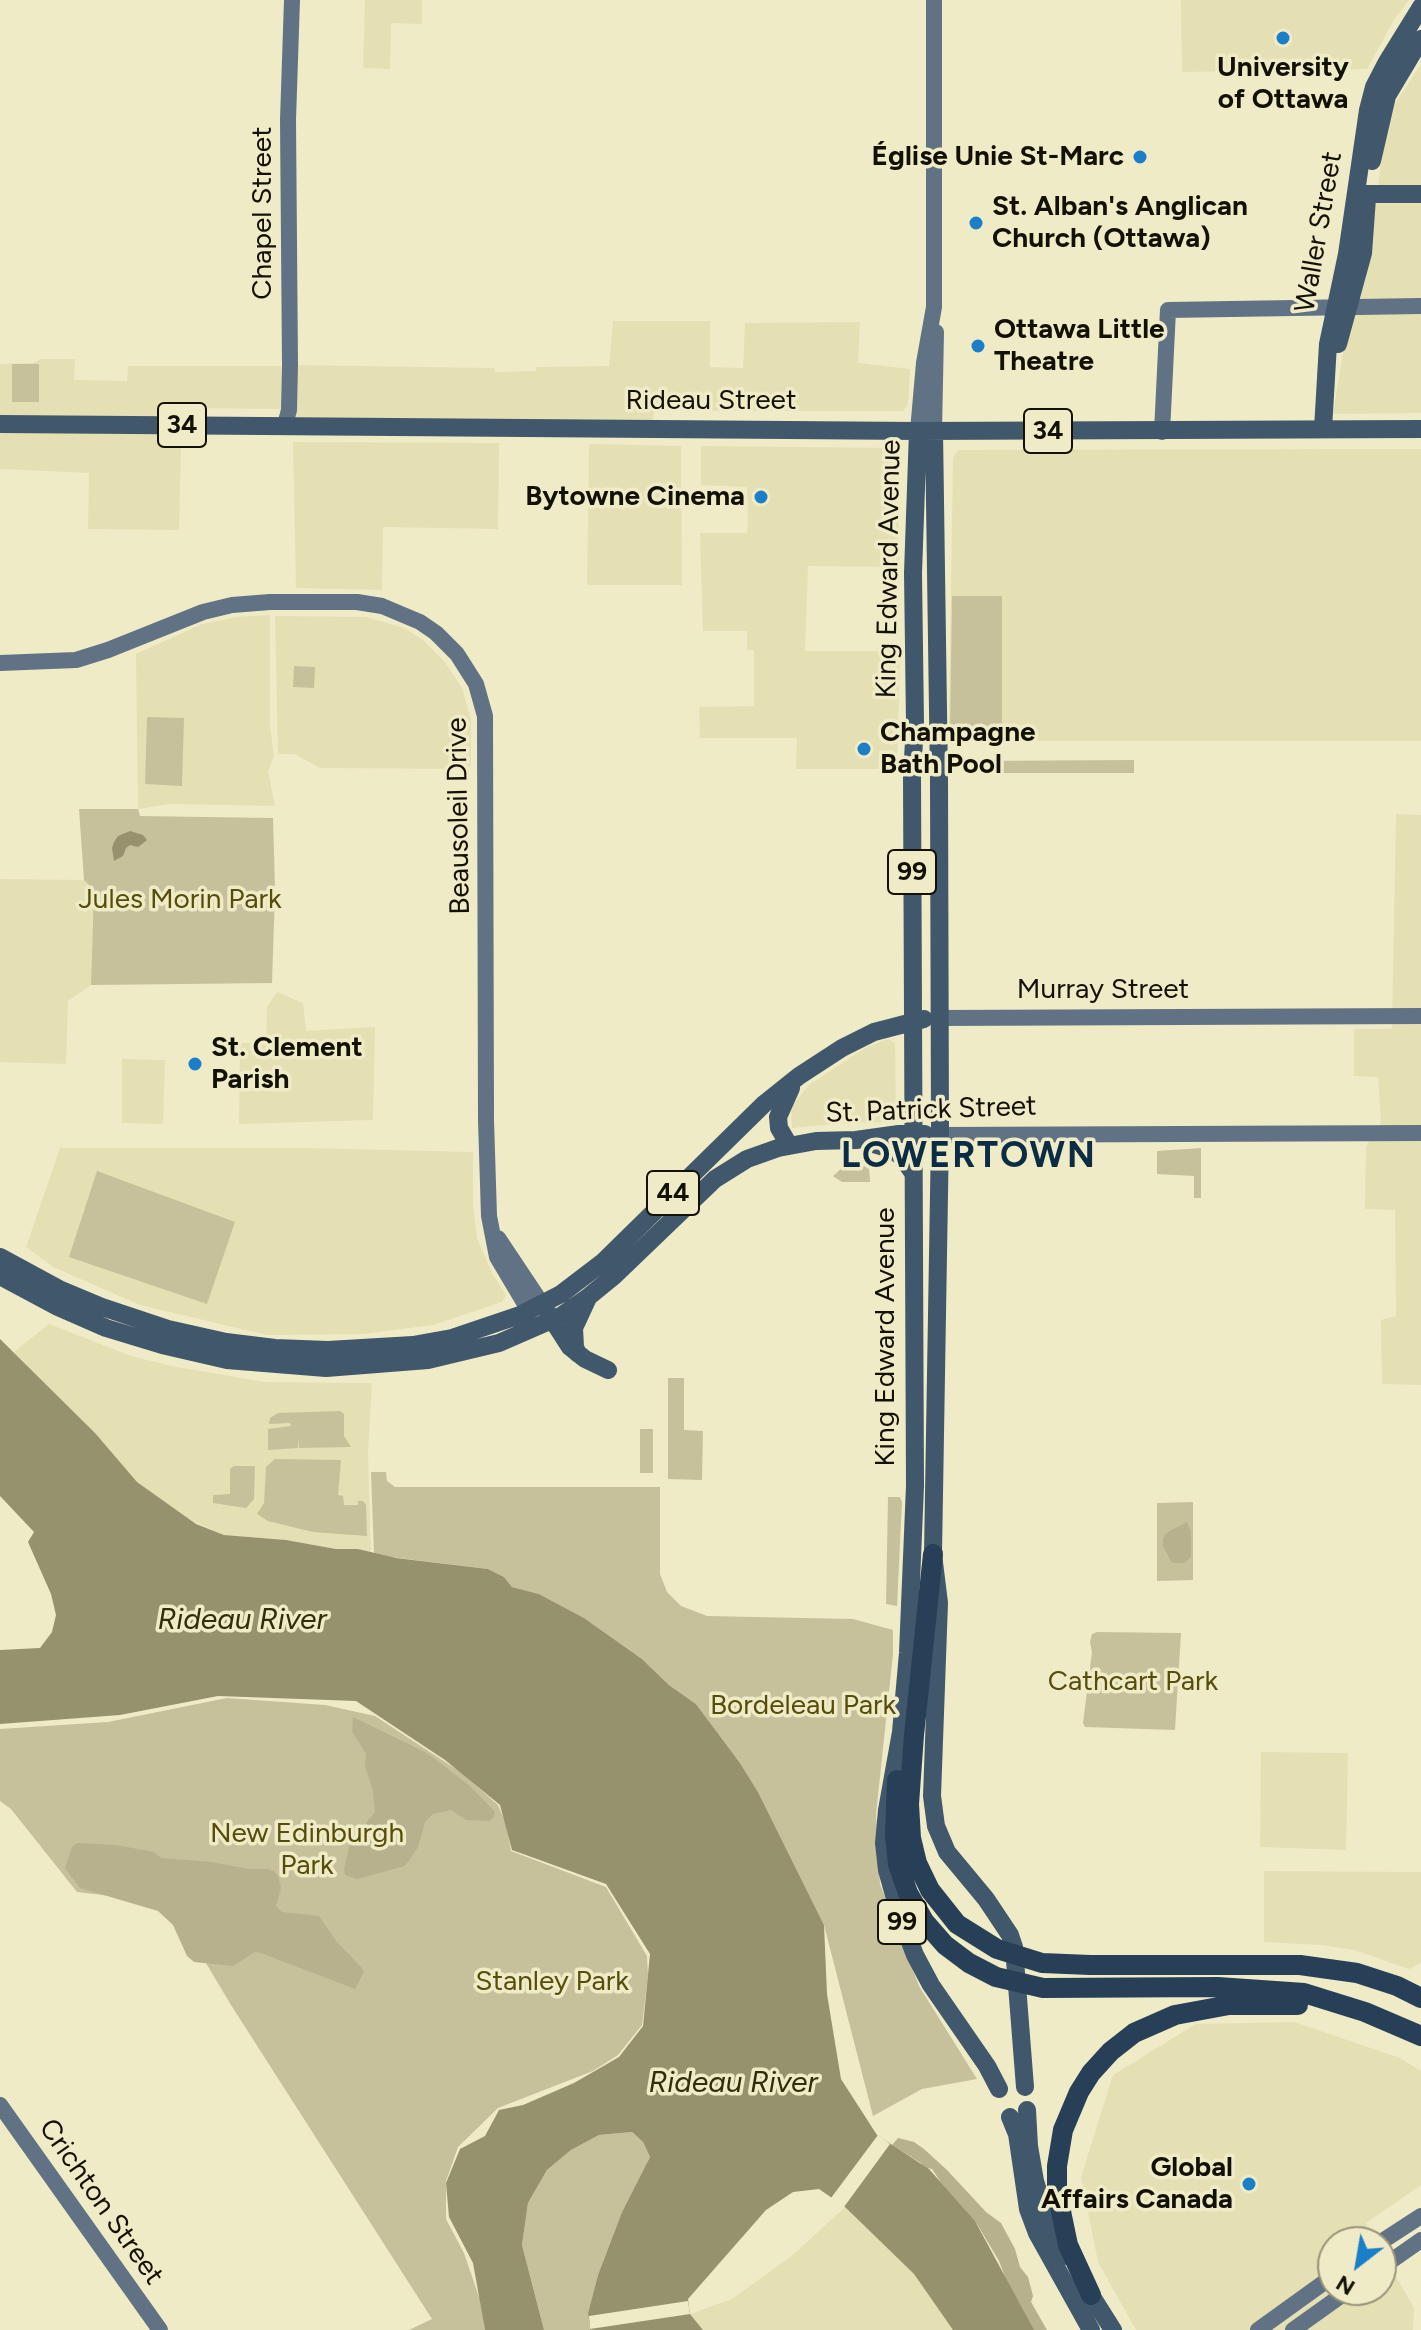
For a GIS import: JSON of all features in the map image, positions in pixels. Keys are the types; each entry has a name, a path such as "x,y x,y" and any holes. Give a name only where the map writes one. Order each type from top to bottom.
{"highway":[{"path":"933,1554 914,1735 909,1804 911,1838 917,1863 939,1904 970,1934 997,1949 1042,1963 1300,1965 1357,1973 1397,1986 1421,1998"},
{"path":"901,1732 895,1835 898,1864 908,1893 924,1921 945,1945 969,1963 996,1977 1043,1988 1259,1989 1304,1993 1377,2016 1421,2036"},
{"path":"1091,2295 1068,2245 1058,2205 1057,2166 1068,2118 1091,2073 1111,2051 1134,2033 1160,2020 1229,2005 1291,2005 1377,2016"}],"main road":[{"name":"Chapel Street","path":"285,425 289,410 290,365 288,120 292,0"},
{"name":"King Edward Avenue","path":"934,0 933,315 929,323 924,363 939,780 940,1135 933,1554 939,1603 933,1812 947,1852 986,1899 1010,1935 1020,1996 1025,2087"},
{"name":"Waller Street","path":"1362,194 1368,110 1374,87 1419,16"},
{"name":"Waller Street","path":"1323,429 1328,344 1341,306 1347,254 1382,111 1393,83 1421,39"},
{"path":"1362,194 1421,194"},
{"path":"1162,432 1168,310 1421,306"},
{"name":"King Edward Avenue","path":"933,315 936,321 926,431 915,495 913,567 915,1486 911,1619 901,1732 884,1843 887,1870 915,1955 999,2089"},
{"name":"Rideau Street","path":"0,424 1162,432 1421,429"},
{"name":"Beausoleil Drive","path":"0,663 76,660 203,612 261,602 375,604 412,617 451,646 476,684 485,716 486,1145 491,1226 541,1315"},
{"path":"915,723 925,766 939,780"},
{"name":"Murray Street","path":"799,1076 854,1041 886,1027 939,1018 1421,1016"},
{"path":"789,1145 779,1128 778,1117 783,1101 799,1076"},
{"name":"St. Patrick Street","path":"0,1276 58,1307 124,1334 208,1356 270,1365 367,1367 428,1360 484,1348 541,1315 603,1262 764,1104 799,1076"},
{"name":"St. Patrick Street","path":"0,1257 82,1299 139,1320 217,1340 275,1348 328,1350 413,1345 541,1315 587,1298 715,1179 747,1159 789,1145 913,1134 1421,1133"},
{"path":"856,1140 891,1149 902,1157 913,1173"},
{"path":"0,1250 19,1268"},
{"path":"578,1354 574,1328 587,1298"},
{"path":"541,1315 578,1354 608,1370"},
{"path":"913,1369 924,1367 938,1341"},
{"path":"1018,2114 998,2108 996,2099 999,2089 1009,2082 1025,2087 1031,2100 1018,2114 1017,2134 1032,2221 1043,2247 1091,2330"},
{"name":"Crichton Street","path":"0,2105 160,2330"},
{"path":"1018,2114 1044,2210 1070,2262 1113,2330"},
{"path":"1397,2232 1421,2216"},
{"path":"1397,2257 1421,2240"},
{"path":"1258,2330 1317,2288"},
{"path":"1293,2330 1327,2306"}],"shaded area":[{"path":"365,0 422,0 422,24 391,23 390,69 363,68"},
{"name":"University of Ottawa","path":"1181,0 1409,0 1395,18 1367,69 1182,72"},
{"path":"1421,64 1421,413 1333,414 1347,328 1365,282 1384,142 1393,107"},
{"path":"613,321 710,321 710,367 743,368 745,323 860,322 858,363 910,369 908,405 903,411 654,411 653,428 285,425 290,365 494,368 495,372 535,371 537,367 609,366"},
{"path":"40,359 75,359 74,380 127,381 128,366 281,366 282,409 182,408 179,530 88,529 89,473 0,469 0,364 34,363"},
{"path":"293,442 499,443 498,529 383,527 382,590 296,588"},
{"path":"589,444 681,446 682,585 587,585"},
{"path":"701,446 896,448 900,567 808,566 805,651 900,651 897,769 796,769 797,738 700,738 699,707 754,706 754,650 747,650 747,631 703,631 700,533 747,533 747,487 701,485"},
{"path":"1421,449 1421,741 953,741 949,730 953,458 958,450"},
{"path":"270,615 270,725 274,756 268,771 275,806 170,804 138,809 136,654 202,624"},
{"path":"275,616 367,617 404,628 423,640 444,661 462,688 471,720 471,765 468,769 320,768 295,754 278,754"},
{"path":"1396,814 1421,815 1421,1385 1382,1384 1381,1320 1396,1316 1395,1210 1365,1209 1366,1147 1381,1122 1378,1077 1354,1076 1354,1029 1392,1029"},
{"path":"0,879 84,880 94,890 91,985 68,1001 66,1064 0,1062"},
{"path":"277,992 303,1003 306,1031 375,1027 373,1120 239,1124 240,1043 266,1043 267,1007"},
{"path":"888,1039 895,1043 896,1119 893,1122 792,1128 791,1107 809,1085 865,1048"},
{"path":"122,1059 165,1060 163,1124 122,1123"},
{"path":"60,1148 473,1152 473,1204 477,1238 492,1273 506,1295 502,1302 433,1325 362,1334 267,1335 140,1305 53,1267 26,1247"},
{"path":"49,1324 131,1356 171,1366 265,1382 372,1383 368,1452 371,1554 358,1549 224,1535 186,1518 137,1482 14,1352"},
{"path":"1187,1522 1191,1532 1191,1557 1184,1563 1172,1563 1163,1546 1163,1539 1166,1533"},
{"path":"353,1717 427,1753 470,1786 495,1812 494,1817 489,1821 466,1820 451,1810 433,1814 425,1822 418,1847 405,1866 357,1879 345,1875 350,1843 375,1812 373,1791 365,1766 366,1754 352,1731"},
{"path":"1261,1752 1348,1753 1346,1850 1260,1847"},
{"path":"77,1843 116,1845 154,1852 161,1858 274,1871 281,1888 276,1906 282,1912 319,1916 336,1941 364,1972 355,1989 261,1953 255,1952 233,1966 194,1962 187,1956 173,1925 158,1911 80,1888 65,1868 72,1847"},
{"path":"1264,1871 1421,1872 1421,1963 1409,1969 1354,1950 1264,1942"},
{"path":"1294,2022 1400,2058 1421,2071 1421,2185 1366,2223 1368,2226 1317,2226 1317,2306 1397,2306 1397,2278 1414,2308 1413,2330 1136,2330 1098,2262 1081,2177 1113,2075 1196,2024"},
{"path":"898,2138 914,2142 924,2149 986,2212 1001,2223 1015,2249 1020,2267 1028,2277 1033,2296 1031,2302 1047,2330 1030,2330 1015,2303 999,2261 977,2224 932,2169 923,2167 892,2145"},
{"path":"845,2207 914,2274 953,2330 703,2330 690,2314 732,2299 794,2254"}],"green space":[{"path":"12,364 39,364 39,402 12,402"},
{"path":"952,596 1002,596 1002,738 959,739 954,738 950,731"},
{"path":"294,666 315,667 314,688 293,687"},
{"path":"147,717 184,718 182,786 145,784"},
{"path":"1134,760 1134,773 969,773 969,761"},
{"name":"Jules Morin Park","path":"79,809 138,809 140,816 273,818 275,890 272,983 91,985 94,890 84,880"},
{"path":"1201,1148 1201,1198 1194,1198 1194,1176 1157,1174 1157,1151"},
{"path":"869,1166 870,1182 842,1182 833,1176 843,1167"},
{"path":"97,1171 235,1222 207,1304 69,1257"},
{"path":"668,1378 684,1378 684,1430 703,1431 702,1480 668,1479"},
{"path":"340,1411 344,1414 344,1436 351,1447 299,1448 299,1437 298,1448 268,1450 268,1429 291,1426 290,1423 269,1424 270,1418 278,1413"},
{"path":"640,1429 653,1429 653,1473 640,1473"},
{"path":"275,1459 341,1460 338,1495 343,1496 344,1505 358,1505 358,1501 363,1501 366,1505 367,1536 313,1532 268,1521 257,1514 264,1503 266,1467"},
{"path":"234,1466 255,1466 254,1499 246,1508 213,1503 213,1495 230,1494 230,1469"},
{"name":"Bordeleau Park","path":"371,1472 386,1472 387,1481 395,1487 660,1487 660,1574 667,1592 681,1606 707,1616 853,1619 893,1630 876,1814 880,1884 919,1986 977,2079 922,2089 873,2116 824,1925 758,1792 696,1704 669,1685 642,1659 584,1618 539,1594 512,1587 504,1577 488,1569 374,1555"},
{"path":"888,1497 900,1497 902,1502 897,1606 886,1604"},
{"path":"1193,1502 1193,1580 1157,1581 1157,1503"},
{"name":"Cathcart Park","path":"1181,1633 1175,1730 1085,1727 1092,1652 1090,1642 1092,1634"},
{"path":"227,1698 325,1705 375,1716 462,1773 498,1805 506,1824 511,1851 606,1887 647,1956 642,2025 618,2055 593,2071 498,2108 458,2147 446,2181 446,2219 464,2253 480,2300 485,2330 409,2330 432,2319 231,2005 170,1903 77,1892 11,1809 0,1801 0,1729 108,1722"},
{"path":"632,2132 643,2142 650,2157 622,2212 598,2275 588,2313 590,2330 544,2330 522,2245 528,2203 547,2170 571,2150 599,2135"}],"water":[{"path":"130,831 143,835 147,840 138,847 130,845 123,856 114,861 114,842 118,836"},
{"name":"Rideau River","path":"0,1339 95,1433 137,1482 196,1524 224,1535 358,1549 396,1558 488,1569 504,1577 512,1587 539,1594 584,1618 642,1659 669,1685 696,1704 758,1792 824,1925 827,1994 841,2079 877,2135 929,2169 975,2221 1034,2330 953,2330 914,2274 845,2207 819,2189 793,2192 766,2210 688,2299 690,2314 703,2330 590,2330 588,2313 598,2275 622,2212 650,2157 643,2142 632,2132 599,2135 571,2150 547,2170 528,2203 522,2245 544,2330 485,2330 473,2263 449,2217 446,2183 460,2149 485,2136 499,2110 523,2105 574,2083 619,2057 643,2026 650,1954 606,1884 512,1850 500,1805 445,1760 356,1701 218,1696 120,1715 0,1724 0,1650 40,1648 52,1632 56,1615 51,1594 28,1542 34,1532 0,1496"}],"pier":[{"path":"878,2135 890,2144 844,2207 831,2198"},
{"path":"688,2301 690,2314 590,2329 589,2316"}],"place":[{"name":"University of Ottawa","path":"1283,38"},
{"name":"Église Unie St-Marc","path":"1140,157"},
{"name":"St. Alban's Anglican Church (Ottawa)","path":"976,223"},
{"name":"Ottawa Little Theatre","path":"978,346"},
{"name":"Bytowne Cinema","path":"761,497"},
{"name":"Champagne Bath Pool","path":"864,749"},
{"name":"St. Clement Parish","path":"195,1064"},
{"name":"Global Affairs Canada","path":"1249,2184"}],"district":[{"name":"LOWERTOWN","path":"969,1156"}],"park label":[{"name":"New Edinburgh Park","path":"307,1850"},
{"name":"Stanley Park","path":"552,1982"}]}
